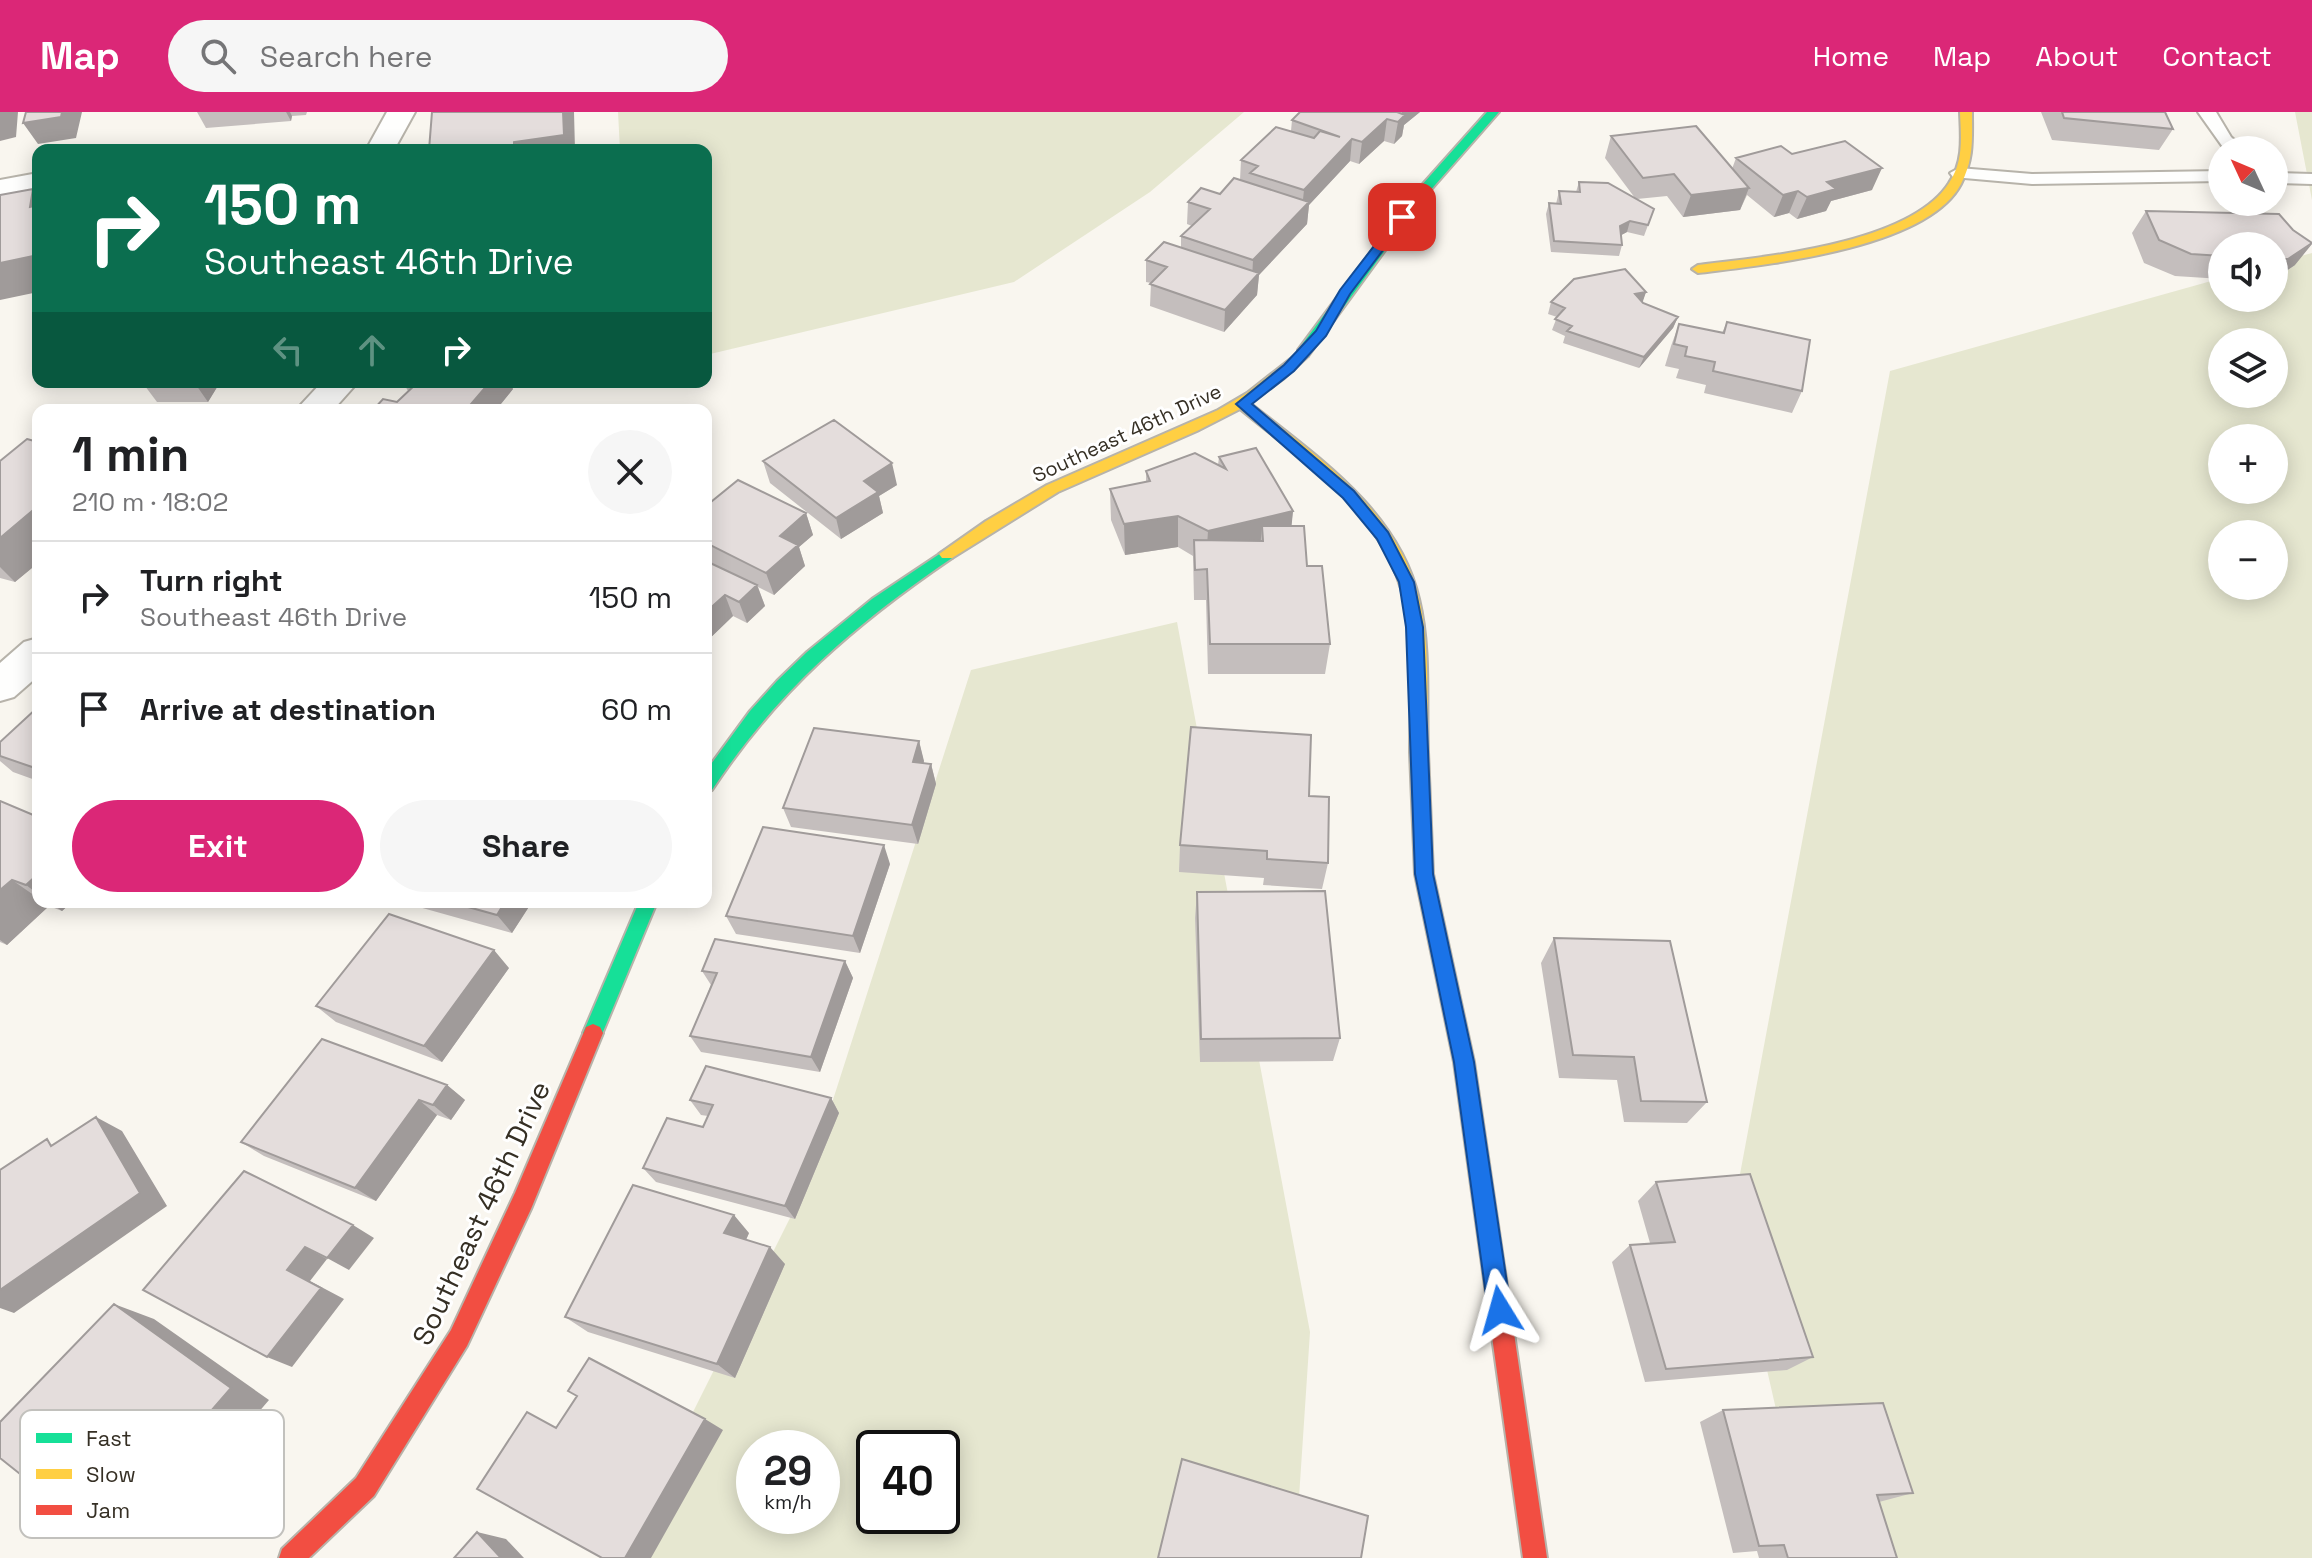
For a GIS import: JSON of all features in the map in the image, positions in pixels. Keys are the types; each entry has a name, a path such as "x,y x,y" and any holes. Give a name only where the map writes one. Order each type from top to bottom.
{"street":[{"path":"375,144 401,112"},
{"name":"Southeast 46th Drive","path":"712,777 767,700 837,633 924,567 1065,482 1243,404 1289,368 1321,333 1344,293 1421,192 1493,112"},
{"path":"1698,269 1846,248 1917,221 1948,194 1966,162 1971,132 1966,112"},
{"path":"0,189 32,183"},
{"path":"319,404 335,388"},
{"path":"1243,404 1349,494 1383,536 1407,582 1414,627 1424,874 1464,1062 1535,1558"},
{"path":"0,686 32,658"},
{"name":"Southeast 46th Drive","path":"291,1558 365,1487 459,1338 523,1201 645,908"}],"lane":[{"path":"2207,112 2222,136"},
{"path":"1959,173 2032,179 2208,176"},
{"path":"2288,178 2312,179"}],"green space":[{"path":"618,112 1244,112 1150,192 1014,282 712,354 712,144 620,144"},
{"path":"2295,112 2312,112 2312,200"},
{"path":"2312,253 2312,1558 1810,1558 1732,1217 1890,371 2208,282 2208,312 2288,312 2288,259"},
{"path":"1177,622 1310,1332 1295,1558 620,1558 804,1190 971,670"}],"building":[{"path":"26,112 62,112 61,117 23,123"},
{"path":"432,112 563,112 564,135 514,144 429,144"},
{"path":"1300,112 1397,112 1405,115 1398,122 1387,119 1362,142 1352,139 1304,190 1250,173 1258,166 1241,160 1276,127 1314,138 1320,131 1340,137 1292,120"},
{"path":"2062,112 2165,112 2173,129 2064,118"},
{"path":"1696,126 1749,188 1691,195 1674,174 1643,178 1611,136"},
{"path":"1845,141 1882,168 1827,182 1836,189 1807,197 1798,191 1783,195 1736,158 1781,146 1792,154"},
{"path":"1234,178 1309,202 1253,260 1181,236 1210,209 1188,202 1201,188 1220,194"},
{"path":"1579,182 1608,183 1654,209 1648,225 1630,221 1620,226 1622,245 1554,241 1549,203 1561,204 1559,191 1580,192"},
{"path":"32,189 32,256 0,263 0,195"},
{"path":"2146,211 2208,212 2208,216 2281,216 2293,230 2312,243 2288,259 2288,232 2208,232 2208,255 2191,254 2159,240"},
{"path":"1164,242 1259,273 1225,310 1150,284 1167,267 1146,260"},
{"path":"1625,269 1646,292 1635,294 1643,303 1678,317 1644,357 1567,331 1572,326 1555,319 1565,308 1551,302 1574,279"},
{"path":"1727,322 1810,340 1802,391 1713,371 1715,362 1685,356 1687,347 1674,344 1679,324 1724,333"},
{"path":"412,388 485,388 471,404 378,404 383,399 397,402"},
{"path":"834,420 892,463 864,481 878,492 836,518 763,461"},
{"path":"27,439 32,440 32,511 0,538 0,461"},
{"path":"1256,448 1293,511 1208,531 1178,516 1124,524 1110,489 1150,481 1146,471 1195,453 1226,469 1219,457"},
{"path":"738,480 806,513 780,536 798,545 766,573 712,546 712,501"},
{"path":"1262,526 1304,526 1307,566 1322,566 1330,644 1210,644 1207,569 1195,570 1194,540 1263,541"},
{"path":"712,564 757,585 739,602 725,595 712,607"},
{"path":"32,713 32,767 0,756 0,742"},
{"path":"1191,727 1311,735 1309,796 1329,797 1328,863 1267,859 1267,851 1180,845"},
{"path":"814,728 919,741 913,762 931,764 912,825 783,808"},
{"path":"0,801 32,814 32,880 26,885 12,880 0,890"},
{"path":"763,827 884,845 853,936 726,916"},
{"path":"1325,891 1340,1038 1201,1039 1197,892"},
{"path":"472,908 501,908 497,915"},
{"path":"389,914 494,950 424,1046 316,1006"},
{"path":"1554,938 1670,941 1707,1102 1641,1101 1634,1057 1573,1055"},
{"path":"715,939 845,961 811,1057 690,1036 717,973 702,971"},
{"path":"322,1039 447,1085 433,1105 419,1100 355,1188 241,1142"},
{"path":"706,1066 831,1098 785,1206 643,1168 667,1118 703,1127 713,1105 690,1100"},
{"path":"96,1117 140,1193 0,1290 0,1170 47,1139 51,1146"},
{"path":"244,1171 353,1225 327,1258 305,1247 287,1270 321,1288 267,1357 143,1290"},
{"path":"1750,1174 1813,1357 1666,1369 1630,1245 1675,1242 1656,1182"},
{"path":"633,1185 734,1215 724,1233 770,1247 717,1364 565,1317"},
{"path":"114,1304 231,1388 212,1410 20,1410 20,1474 0,1458 0,1422"},
{"path":"589,1358 705,1419 625,1558 602,1558 477,1489 527,1412 556,1428 577,1396 568,1391"},
{"path":"1883,1403 1913,1493 1877,1495 1897,1558 1788,1558 1784,1545 1759,1546 1723,1410"},
{"path":"1182,1459 1368,1516 1361,1558 1158,1558"},
{"path":"477,1532 501,1558 454,1558"}],"traffic: fast":[{"path":"1303,353 1417,198 1493,112"},
{"path":"712,776 755,716 813,656 877,603 947,554"},
{"path":"1419,752 1424,874 1464,1062 1494,1272"},
{"path":"593,1033 645,908"}],"traffic: slow":[{"path":"1698,269 1768,260 1854,243 1894,229 1929,210 1954,186 1967,155 1966,112"},
{"path":"947,554 1052,489 1223,413 1279,376 1303,353"},
{"path":"1243,404 1337,483 1379,529 1395,554 1407,582 1415,622 1419,752"}],"traffic: jam":[{"path":"291,1558 365,1487 459,1338 523,1201 593,1033"},
{"path":"1494,1272 1535,1558"}],"route":[{"path":"1402,217 1344,293 1321,333 1289,368 1243,404 1349,494 1383,536 1407,582 1414,627 1424,874 1464,1062 1500,1310"}]}
